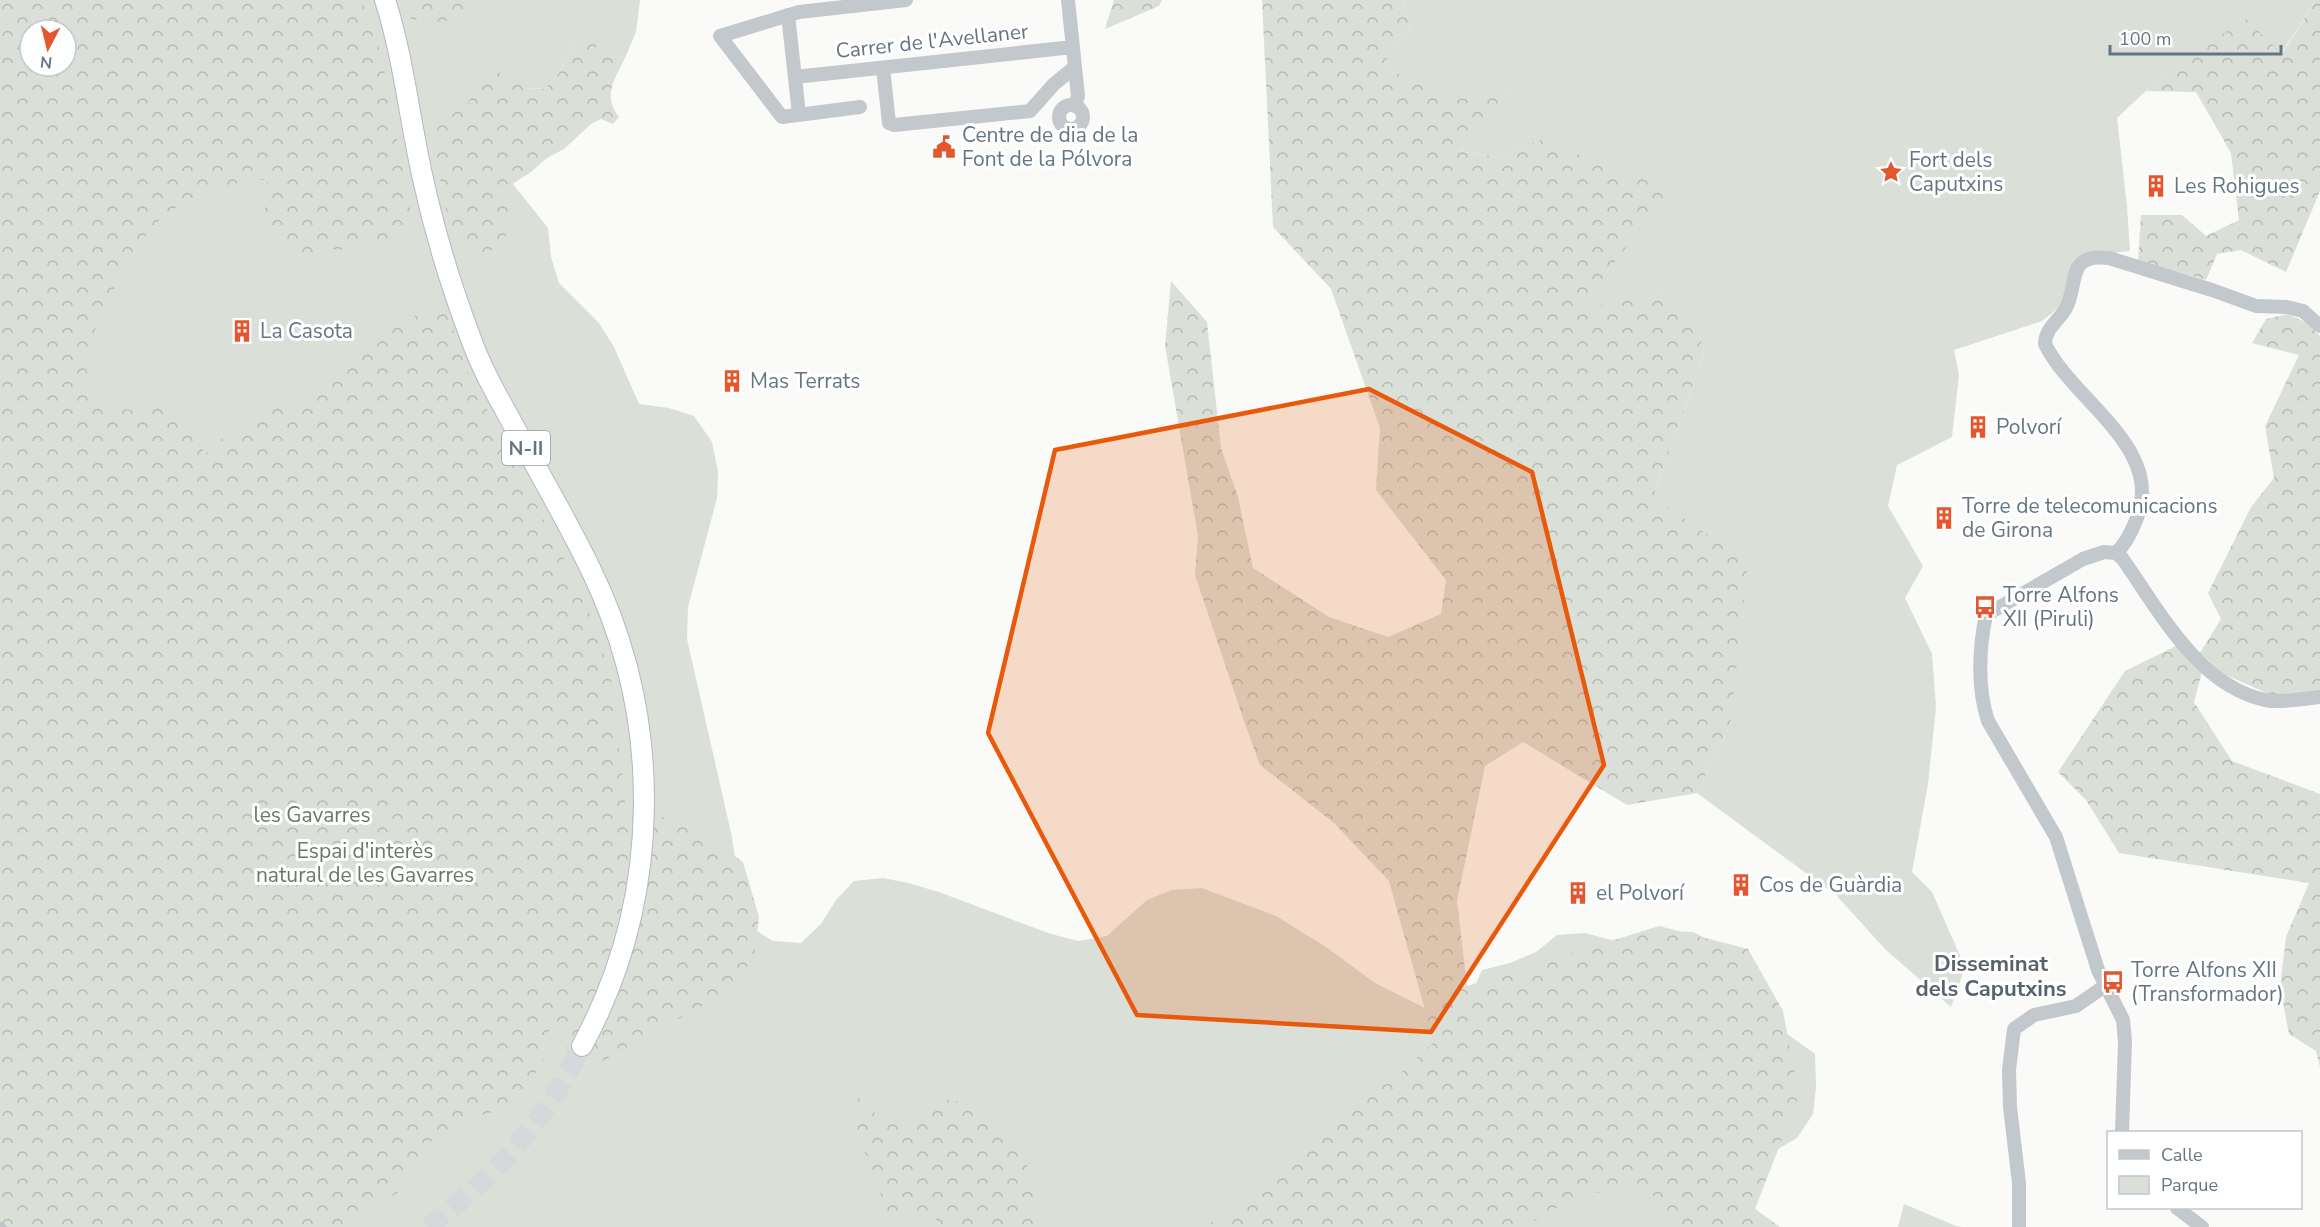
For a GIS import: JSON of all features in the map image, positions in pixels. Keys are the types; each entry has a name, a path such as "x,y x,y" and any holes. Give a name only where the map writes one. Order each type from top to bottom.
{"highway":[{"name":"N-II","path":"385,0 423,182 456,298 473,346 493,388 600,589 622,654 639,729 644,769 644,822 637,894 613,979 582,1046"}],"street":[{"path":"860,107 782,117 720,36 799,12 906,0"},
{"path":"1068,0 1078,96 1076,106"},
{"path":"788,15 799,114"},
{"name":"Carrer de l'Avellaner","path":"795,77 1073,47"},
{"path":"883,68 889,123 894,125 1030,111 1054,84 1075,66"},
{"path":"2116,554 2127,540 2142,506 2143,488 2137,465 2128,448 2101,414 2056,364 2045,344 2048,332 2068,304 2073,279 2079,266 2093,257 2109,258 2256,306 2287,307 2303,311 2320,326"},
{"path":"2122,1131 2124,1029 2120,1010 2105,986 2056,837 2002,749 1987,718 1983,704 1981,673 1986,615 2083,559 2104,552 2116,554 2122,558 2186,648 2206,669 2239,690 2267,700 2320,698"},
{"path":"2019,1227 2019,1183 2010,1107 2010,1063 2014,1029 2034,1016 2076,1006 2105,986"},
{"path":"2178,1209 2202,1227"}],"highlighted area":[{"path":"1369,389 1532,472 1604,765 1431,1032 1137,1015 988,733 1055,450"}],"green space":[{"name":"Espai d'interès natural de les Gavarres","path":"0,0 640,0 636,32 625,58 596,54 599,44 576,42 558,74 545,89 525,88 518,85 501,156 513,184 548,228 551,257 559,283 599,323 614,347 639,404 669,408 694,416 712,442 718,472 717,498 688,607 687,639 732,837 749,926 773,941 801,943 821,924 836,900 854,881 883,878 939,892 1051,934 1078,941 1107,936 1147,900 1172,890 1202,888 1276,916 1326,947 1375,983 1427,1009 1471,995 1482,970 1510,963 1536,952 1557,935 1585,933 1611,940 1664,931 1693,932 1719,945 1768,1020 1815,1054 1816,1087 1813,1114 1797,1138 1773,1152 1730,1227 0,1227"},
{"name":"les Gavarres","path":"0,0 362,0 381,54 412,218 395,239 349,250 327,249 313,257 292,255 264,223 267,180 234,184 178,207 155,225 142,241 118,281 98,324 82,360 89,376 92,398 107,406 136,411 156,407 176,414 191,429 205,454 220,440 237,430 252,426 260,415 261,404 271,400 279,403 299,401 321,380 339,372 376,344 390,329 422,312 445,306 469,375 581,592 597,631 611,679 626,809 688,823 743,862 759,917 754,957 727,992 574,1077 560,1068 574,1028 551,1022 543,1061 516,1105 462,1121 430,1142 400,1191 361,1216 361,1227 0,1227"},
{"path":"406,0 469,0 459,15 453,19 437,22 411,19"},
{"path":"1114,0 1162,0 1159,6 1105,29"},
{"path":"1262,0 1402,0 1410,28 1381,67 1459,99 1516,94 1459,151 1499,158 1540,140 1671,190 1610,268 1582,309 1665,292 1696,317 1704,354 1653,497 1748,563 1730,725 1697,793 1627,805 1523,742 1485,766 1457,901 1467,986 1659,926 1748,949 1783,1011 1799,1096 1755,1209 1780,1227 1676,1227 1649,1190 1584,1193 1523,1227 1204,1227 1271,1184 1358,1099 1392,1081 1434,1042 1389,881 1334,823 1260,765 1195,575 1198,536 1165,346 1171,281 1207,322 1221,448 1238,497 1253,568 1329,617 1388,637 1441,614 1446,580 1376,490 1380,428 1331,289 1273,227"},
{"path":"1402,0 2316,0 2281,54 2166,72 2117,118 2130,251 2087,255 2062,305 2042,321 1954,350 1959,375 1952,437 1897,465 1888,506 1923,566 1905,598 1932,654 1936,707 1928,784 1912,872 1932,892 1965,967 1951,1007 1885,949 1836,895 1697,793 1730,725 1653,497 1704,354 1696,318 1665,292 1581,310 1610,268 1540,140 1499,158 1459,151 1515,94 1459,100 1381,67 1410,28"},
{"path":"2316,0 2320,0 2320,191 2286,272 2241,250 2217,254 2206,280 2138,261 2141,215 2182,215 2206,236 2239,220 2231,153 2196,92 2146,91 2166,72 2246,19 2282,54"},
{"path":"598,36 601,40 596,48 597,54 625,58 614,80 611,94 611,101 619,117 613,124 601,119 591,124 564,149 547,158 531,172 502,191 501,203 512,207 510,228 499,244 487,253 473,250 461,228 452,231 450,229 437,166 433,128 468,103 485,72 501,73 525,88 545,89 558,74 576,42"},
{"path":"2288,314 2307,323 2320,336 2320,692 2271,695 2224,674 2200,653 2221,619 2208,593 2251,507 2274,478 2265,426 2299,355 2252,343 2266,319"},
{"path":"2176,646 2202,672 2194,702 2232,761 2320,794 2320,1067 2316,1051 2289,1034 2280,987 2286,937 2309,883 2119,853 2086,800 2058,772 2125,671"},
{"path":"858,1097 881,1116 910,1120 932,1102 955,1101 980,1111 1022,1139 1039,1227 945,1227 923,1209 899,1220 886,1210 869,1159 857,1141"},
{"path":"1904,1204 1956,1226 1963,1227 1898,1227"}],"waterway":[{"path":"0,1224 5,1227"}],"tunnel":[{"path":"428,1227 475,1188 516,1146 552,1099 582,1046"}],"place":[{"name":"Centre de dia de la Font de la Pólvora","path":"944,147"},
{"name":"Fort dels Caputxins","path":"1891,172"},
{"name":"Les Rohigues","path":"2156,186"},
{"name":"La Casota","path":"242,331"},
{"name":"Mas Terrats","path":"732,381"},
{"name":"Polvorí","path":"1978,427"},
{"name":"Torre de telecomunicacions de Girona","path":"1944,518"},
{"name":"Torre Alfons XII (Piruli)","path":"1985,607"},
{"name":"Cos de Guàrdia","path":"1741,885"},
{"name":"el Polvorí","path":"1578,893"},
{"name":"Torre Alfons XII (Transformador)","path":"2113,982"}],"district":[{"name":"Disseminat dels Caputxins","path":"1991,976"}]}
